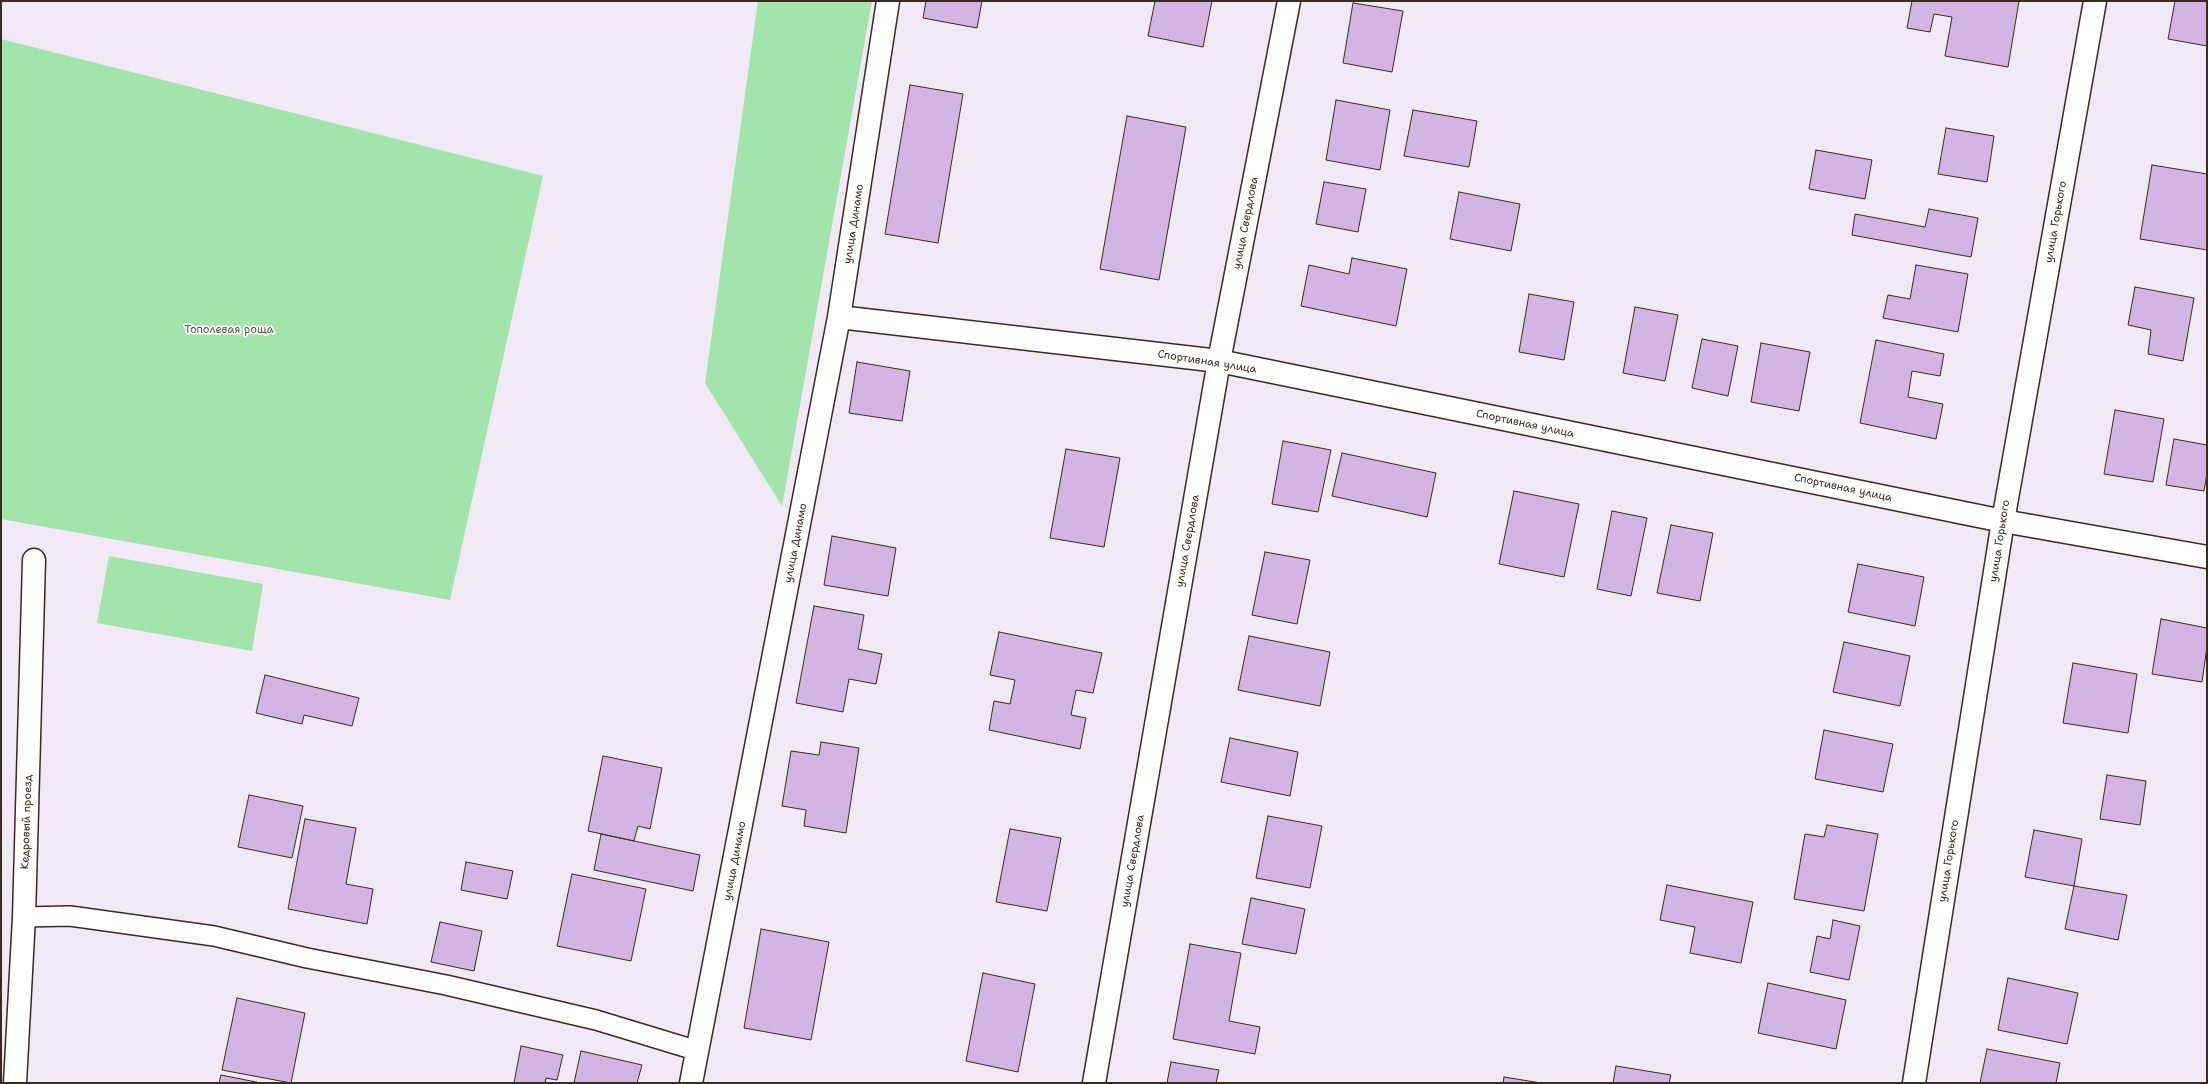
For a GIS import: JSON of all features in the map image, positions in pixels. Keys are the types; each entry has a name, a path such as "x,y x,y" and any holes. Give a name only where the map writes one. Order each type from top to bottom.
{"street":[{"name":"улица Динамо","path":"691,1083 839,316 888,1"},
{"name":"улица Свердлова","path":"1094,1083 1219,361 1289,1"},
{"name":"улица Горького","path":"1914,1083 2003,521 2094,1"},
{"name":"Спортивная улица","path":"839,316 1219,361 2003,521 2207,557"},
{"name":"Кедровый проезд","path":"15,1083 24,917 34,560"}],"lane":[{"path":"24,917 70,916 214,936 307,958 446,985 596,1020 698,1052"}],"green space":[{"path":"758,1 872,1 782,506 705,383"},
{"name":"Тополевая роща","path":"1,39 543,176 450,600 1,519"},
{"path":"109,556 263,584 252,651 97,623"}],"building":[{"path":"926,1 982,1 977,28 923,18"},
{"path":"1155,1 1212,1 1203,47 1148,36"},
{"path":"1912,1 2019,1 2008,67 1945,56 1952,17 1934,14 1930,32 1907,28"},
{"path":"2175,1 2207,1 2207,46 2168,39"},
{"path":"1353,3 1403,11 1392,72 1343,63"},
{"path":"910,85 963,94 938,243 885,234"},
{"path":"1336,100 1390,110 1380,170 1326,160"},
{"path":"1413,110 1477,121 1469,167 1404,156"},
{"path":"1127,116 1186,127 1159,280 1100,269"},
{"path":"1946,128 1994,136 1987,182 1938,174"},
{"path":"1816,150 1872,160 1865,199 1809,189"},
{"path":"2152,165 2207,174 2207,250 2140,239"},
{"path":"1324,182 1366,189 1358,232 1316,224"},
{"path":"1459,192 1520,204 1511,251 1450,239"},
{"path":"1929,209 1978,218 1971,257 1852,235 1855,214 1925,227"},
{"path":"1352,258 1407,269 1396,326 1301,306 1309,265 1349,274"},
{"path":"1916,265 1968,274 1958,332 1883,318 1888,295 1910,299"},
{"path":"2135,287 2194,298 2183,361 2148,354 2151,330 2128,325"},
{"path":"1529,294 1574,302 1564,360 1519,352"},
{"path":"1635,307 1678,315 1665,381 1623,373"},
{"path":"1702,339 1738,346 1728,396 1692,388"},
{"path":"1876,340 1944,354 1940,376 1912,371 1908,397 1943,404 1936,439 1860,423"},
{"path":"1761,343 1810,352 1799,411 1751,402"},
{"path":"857,362 910,371 902,421 849,413"},
{"path":"2115,410 2164,419 2153,482 2104,474"},
{"path":"2174,439 2207,445 2207,473 2204,491 2166,485"},
{"path":"1283,441 1331,450 1318,512 1272,504"},
{"path":"1066,449 1120,458 1104,547 1050,538"},
{"path":"1342,453 1436,473 1427,517 1332,496"},
{"path":"1514,491 1579,504 1564,577 1499,564"},
{"path":"1612,511 1647,518 1631,596 1597,589"},
{"path":"1671,525 1713,533 1700,601 1657,593"},
{"path":"832,536 896,548 888,596 824,585"},
{"path":"1265,552 1310,560 1297,624 1252,615"},
{"path":"1858,564 1924,577 1915,626 1848,612"},
{"path":"814,606 864,615 858,649 882,654 876,684 849,679 843,712 796,703"},
{"path":"2161,619 2207,628 2207,647 2202,682 2152,674"},
{"path":"999,632 1102,653 1093,693 1076,690 1071,715 1086,718 1080,749 989,730 994,701 1010,704 1015,680 990,675"},
{"path":"1249,636 1330,652 1320,706 1238,690"},
{"path":"1844,642 1910,656 1900,706 1833,692"},
{"path":"2073,663 2137,674 2128,733 2063,723"},
{"path":"265,675 359,698 352,726 304,715 302,724 256,713"},
{"path":"1824,730 1893,744 1883,792 1815,779"},
{"path":"1230,738 1298,752 1290,796 1221,782"},
{"path":"821,742 859,748 846,833 804,826 806,810 782,806 791,751 819,755"},
{"path":"603,756 662,768 650,829 638,826 634,841 588,831"},
{"path":"2107,775 2146,781 2140,825 2100,819"},
{"path":"249,795 303,806 292,858 238,847"},
{"path":"1268,816 1322,826 1310,888 1256,878"},
{"path":"305,819 356,828 346,884 373,889 367,924 288,909"},
{"path":"1827,825 1878,834 1864,911 1794,899 1805,834 1824,837"},
{"path":"1010,829 1061,838 1047,911 996,902"},
{"path":"2034,830 2082,839 2074,886 2025,877"},
{"path":"601,834 700,855 693,891 594,870"},
{"path":"466,862 513,871 507,899 461,890"},
{"path":"572,874 646,889 631,961 557,946"},
{"path":"1667,885 1753,902 1741,963 1690,953 1695,927 1660,920"},
{"path":"2074,886 2127,895 2118,940 2065,929"},
{"path":"1251,898 1305,909 1296,954 1242,944"},
{"path":"1833,920 1860,926 1849,980 1810,972 1817,936 1830,939"},
{"path":"440,922 482,931 474,971 431,962"},
{"path":"761,929 829,942 811,1040 744,1028"},
{"path":"1190,944 1241,953 1229,1021 1260,1027 1255,1054 1173,1039"},
{"path":"983,973 1035,984 1018,1072 966,1061"},
{"path":"2008,978 2078,993 2067,1044 1998,1030"},
{"path":"1768,983 1846,1000 1836,1049 1758,1033"},
{"path":"237,998 305,1013 291,1083 222,1070"},
{"path":"521,1046 563,1055 557,1080 546,1078 545,1083 514,1083"},
{"path":"1987,1049 2060,1063 2056,1083 1980,1083"},
{"path":"581,1051 642,1065 637,1083 574,1083"},
{"path":"1171,1062 1219,1070 1216,1083 1167,1083"},
{"path":"1616,1066 1671,1075 1669,1083 1613,1083"},
{"path":"221,1075 261,1083 219,1083"},
{"path":"1504,1077 1541,1083 1503,1083"}]}
